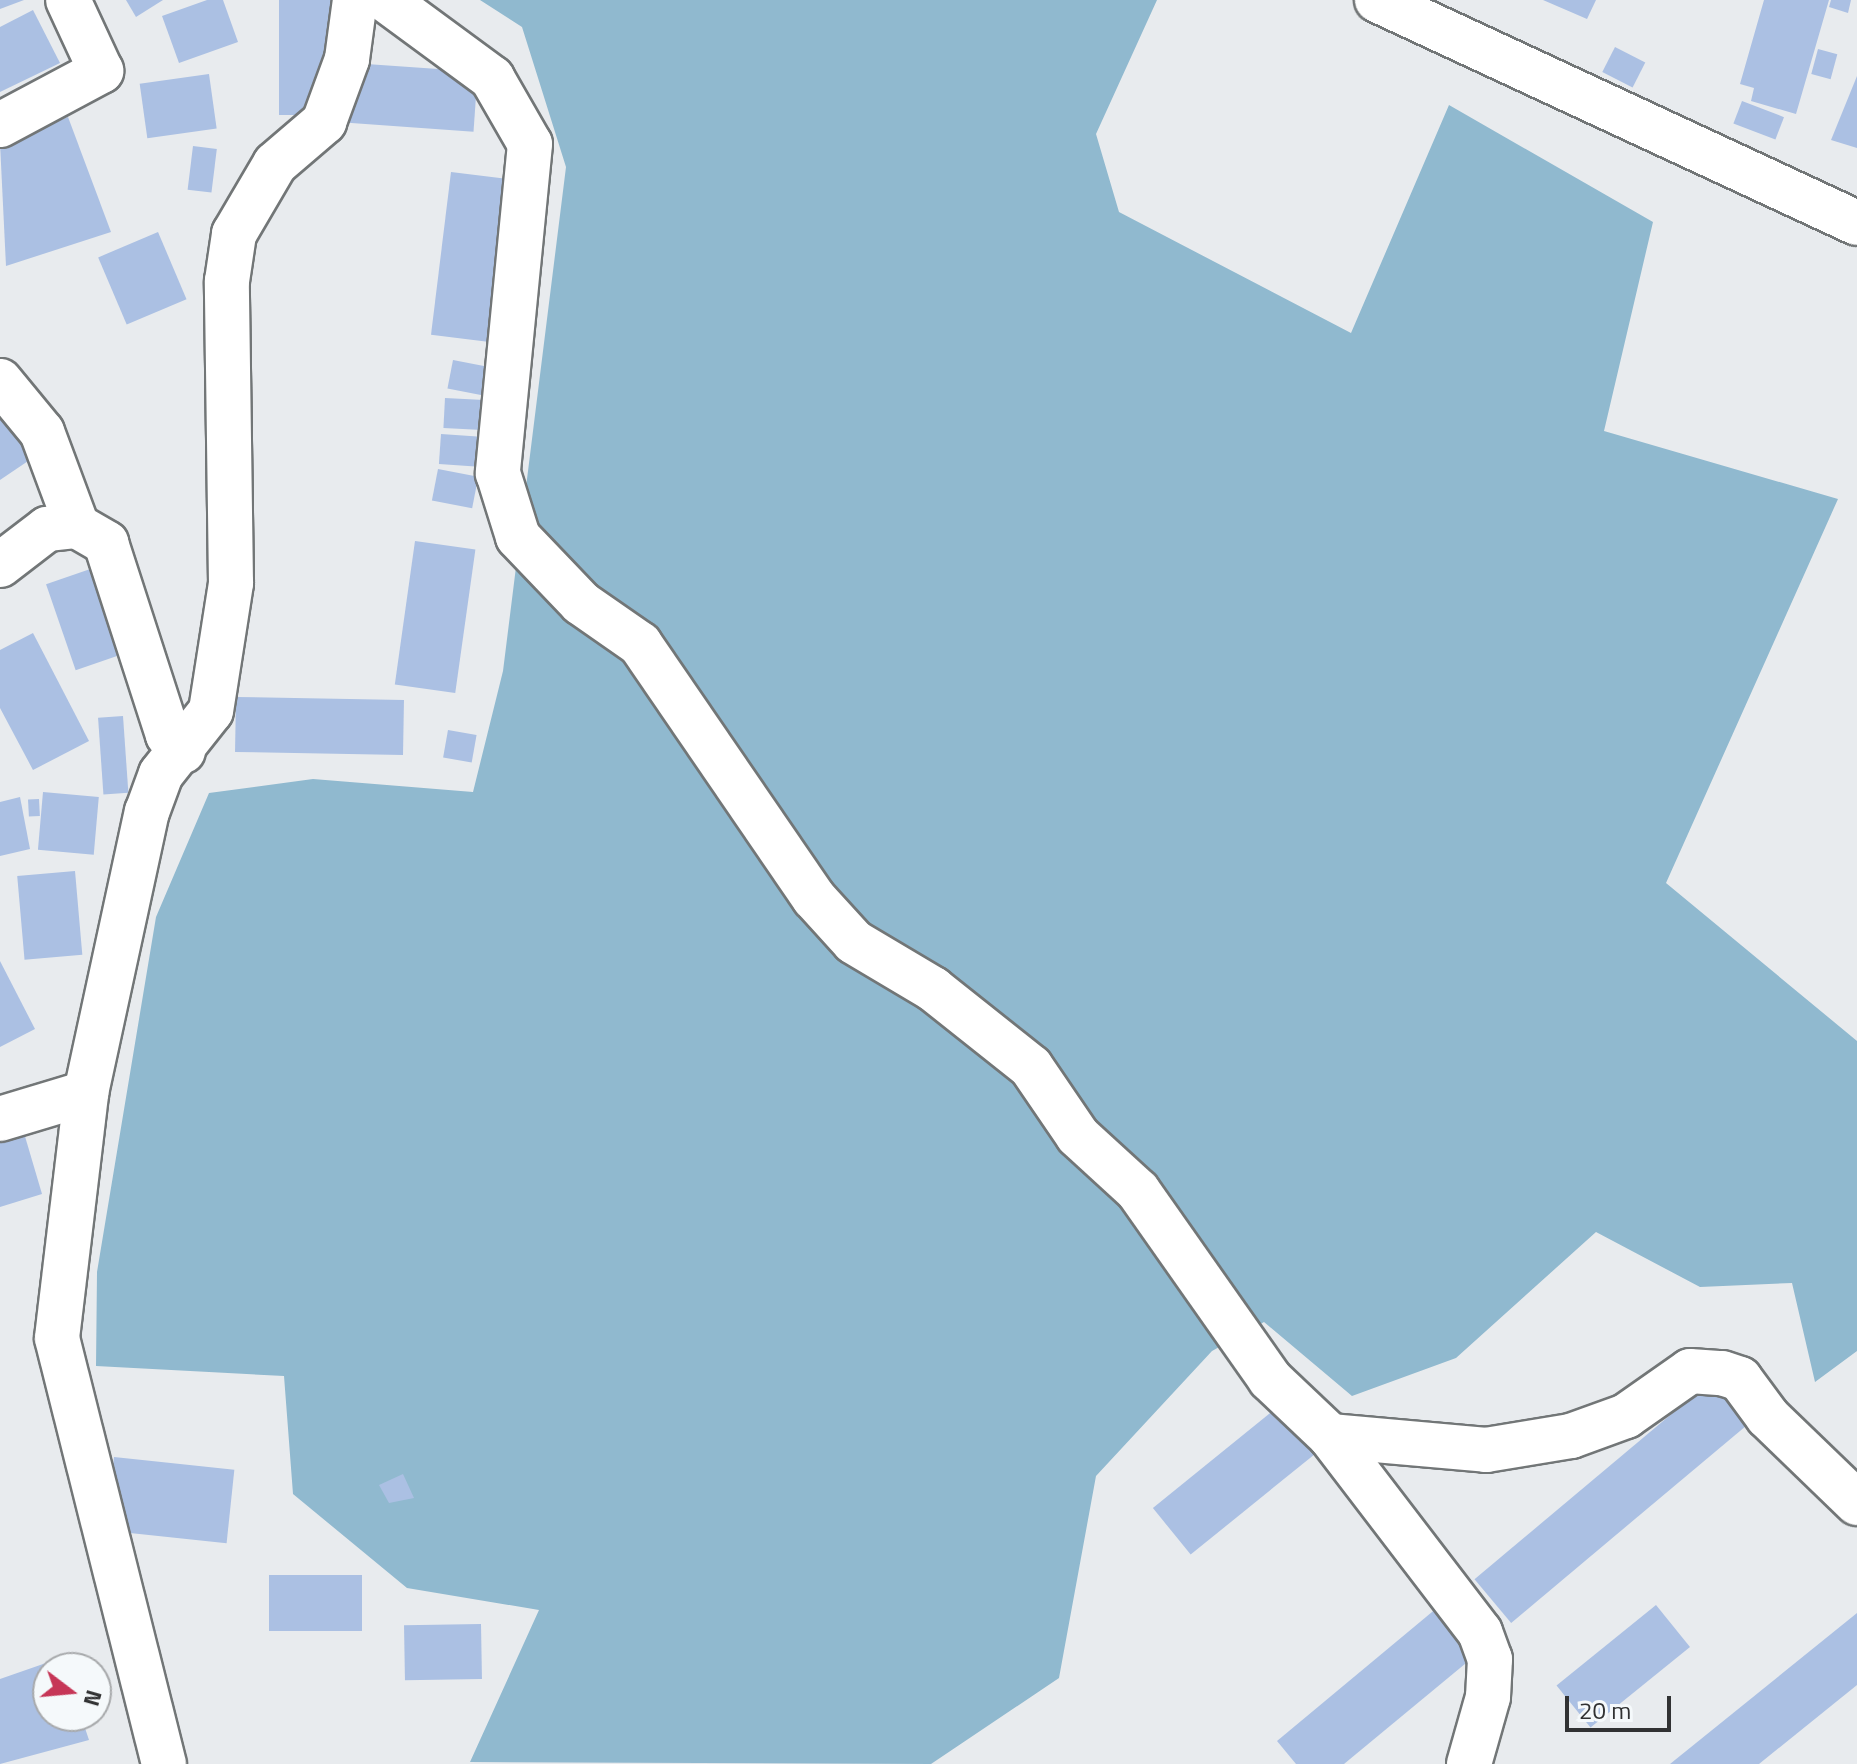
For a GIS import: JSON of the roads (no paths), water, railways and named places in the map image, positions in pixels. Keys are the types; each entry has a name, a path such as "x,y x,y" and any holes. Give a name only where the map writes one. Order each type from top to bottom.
{"street":[{"path":"0,125 101,71 68,0"},
{"path":"164,1764 57,1338 86,1093 147,812 161,774 183,751 211,711 231,583 227,281 234,234 275,164 324,122 347,59 355,0"},
{"path":"386,0 492,78 530,144 498,473 518,537 581,603 640,644 814,898 854,942 933,989 1031,1067 1078,1136 1138,1191 1270,1379 1330,1436 1480,1632 1490,1659 1488,1697 1469,1764"},
{"path":"1377,0 1857,223"},
{"path":"0,381 42,432 77,526"},
{"path":"0,565 47,529 77,526 106,543 159,711 183,751"},
{"path":"0,1119 86,1093"},
{"path":"1330,1436 1486,1450 1571,1436 1626,1416 1690,1371 1722,1373 1740,1379 1768,1417 1857,1503"}]}
